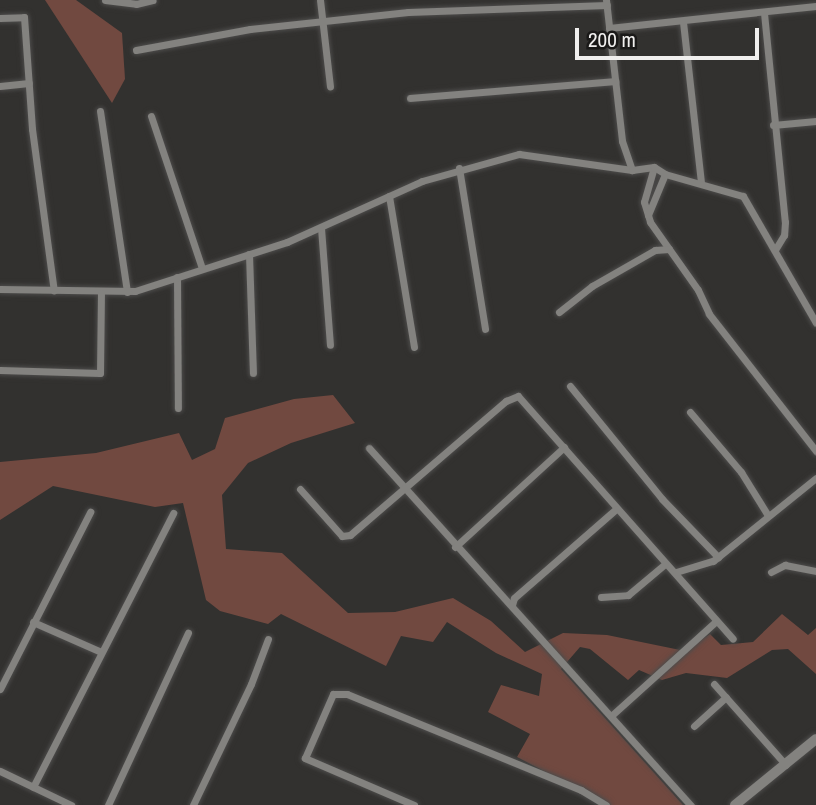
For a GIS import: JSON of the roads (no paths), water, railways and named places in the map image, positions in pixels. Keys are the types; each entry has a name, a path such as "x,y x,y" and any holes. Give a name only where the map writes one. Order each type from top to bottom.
{"main road":[{"path":"735,805 816,739"}],"street":[{"path":"105,0 136,4 153,0"},
{"path":"320,0 330,86"},
{"path":"136,50 228,32 408,12 606,3 622,141 632,170"},
{"path":"609,28 816,6"},
{"path":"764,13 773,125 785,222 784,235 775,250"},
{"path":"0,18 24,18 45,246 54,291"},
{"path":"683,22 701,182"},
{"path":"410,98 615,81"},
{"path":"0,86 29,83"},
{"path":"100,111 127,292"},
{"path":"151,116 202,268"},
{"path":"773,125 816,121"},
{"path":"0,289 127,292 249,254 321,228 389,196 459,169 519,154 573,158 632,170 654,167 665,174 743,196 816,323"},
{"path":"654,167 644,202 660,237 709,314 816,451"},
{"path":"459,169 485,329"},
{"path":"648,215 665,174"},
{"path":"389,196 414,347"},
{"path":"321,228 330,345"},
{"path":"656,250 660,237"},
{"path":"559,312 592,286 656,250 669,249"},
{"path":"249,254 253,373"},
{"path":"177,277 178,408"},
{"path":"0,370 100,373 101,293"},
{"path":"570,386 662,499 718,557"},
{"path":"299,489 345,537 360,531 512,397 522,398 616,509 665,564 676,572 733,639"},
{"path":"690,412 741,472 767,514"},
{"path":"455,547 564,447"},
{"path":"369,448 455,547 505,599 513,601 691,805"},
{"path":"676,572 718,557 767,514 816,478"},
{"path":"513,601 616,509"},
{"path":"0,689 89,512"},
{"path":"33,787 99,651 173,513"},
{"path":"601,597 628,595 665,564"},
{"path":"771,572 785,565 816,571"},
{"path":"611,716 716,621"},
{"path":"33,622 99,651"},
{"path":"108,805 188,633"},
{"path":"193,805 268,639"},
{"path":"714,684 786,765"},
{"path":"414,805 305,758 333,694 347,694 580,790 606,805"},
{"path":"694,726 726,697"},
{"path":"0,771 71,805"}]}
